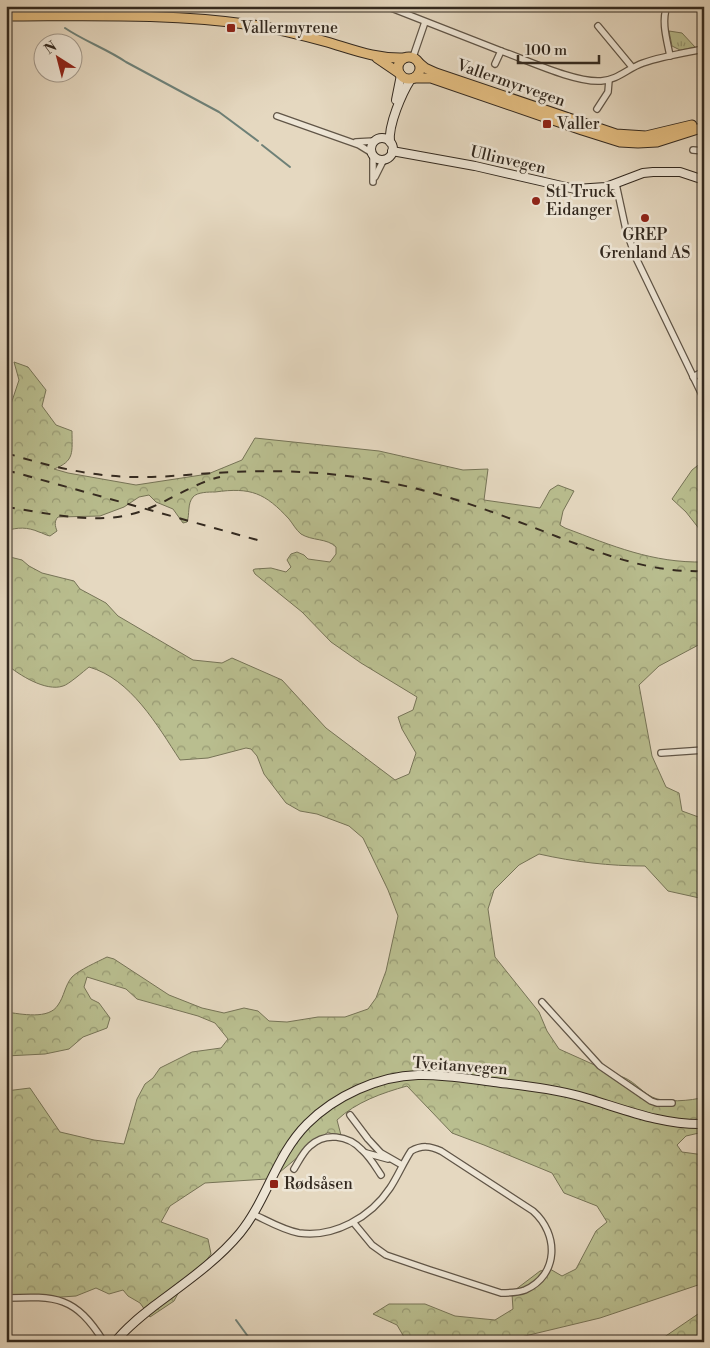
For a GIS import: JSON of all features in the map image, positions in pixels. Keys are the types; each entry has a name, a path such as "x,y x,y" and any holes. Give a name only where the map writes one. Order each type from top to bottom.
{"main road":[{"name":"Vallermyrvegen","path":"6,16 196,19 237,23 304,36 374,57 412,59 436,74 594,127 622,139"},
{"name":"Vallermyrvegen","path":"374,57 406,79 431,78 582,130 622,139"},
{"path":"412,59 420,72 413,78 401,99 391,128 390,142 392,151 390,156 378,159 372,154 371,147 386,128 391,114 399,90 399,64 412,59"},
{"path":"622,139 656,135 704,122"},
{"path":"622,139 638,143 657,142 704,126"},
{"path":"377,140 385,138 390,142"},
{"name":"Ullinvegen","path":"392,151 475,166 562,187 589,189 616,184 643,173 663,171 680,172 704,180"},
{"name":"Tveitanvegen","path":"115,1342 128,1328 221,1253 240,1233 253,1214 283,1156 298,1133 329,1106 355,1091 395,1077 436,1075 547,1089 669,1122 704,1124"}],"street":[{"path":"386,6 576,78 595,81 616,78 632,67 704,49"},
{"path":"666,6 664,27 670,56"},
{"path":"412,59 426,22"},
{"path":"598,26 632,67"},
{"path":"495,64 501,51"},
{"path":"597,109 608,92 609,80"},
{"path":"277,116 362,146 372,154 373,180 384,159"},
{"path":"349,141 377,140"},
{"path":"693,150 704,151"},
{"path":"616,184 626,230 633,250 704,399"},
{"path":"693,377 704,371"},
{"path":"660,754 704,750"},
{"path":"542,1002 600,1066 651,1101 672,1103"},
{"path":"350,1115 381,1153 402,1165"},
{"path":"294,1169 310,1146 325,1138 334,1136 353,1142 366,1153 381,1175"},
{"path":"253,1214 274,1225 299,1233 328,1232 343,1228 383,1197 411,1151 423,1146 434,1147 533,1211 545,1225 551,1240 552,1250 550,1261 544,1273 532,1286 513,1293 501,1293 386,1255 372,1245 353,1222"},
{"path":"366,1153 382,1158 390,1158"},
{"path":"6,1298 53,1298 67,1303 87,1318 104,1342"}],"green space":[{"path":"669,31 682,33 695,47 680,50 672,46"},
{"path":"14,362 28,367 46,390 42,406 56,425 72,431 71,455 66,463 54,469 136,485 208,474 242,460 255,438 379,451 463,470 488,469 484,500 540,508 550,490 558,485 574,491 563,511 560,525 565,528 633,552 667,560 704,562 704,642 659,666 639,685 652,756 666,787 679,793 682,811 704,819 704,899 668,891 645,866 592,863 539,854 519,865 494,890 488,909 495,957 539,1012 547,1031 559,1049 628,1080 657,1099 678,1101 704,1097 704,1130 686,1136 677,1145 682,1152 704,1155 704,1283 600,1318 500,1342 411,1342 404,1337 397,1325 373,1314 389,1304 425,1304 455,1316 495,1320 513,1309 512,1294 540,1271 550,1269 562,1276 576,1269 596,1231 607,1222 597,1206 564,1193 552,1173 452,1133 407,1086 379,1095 352,1108 337,1120 342,1139 328,1132 280,1172 267,1179 205,1183 170,1206 161,1222 208,1239 211,1254 202,1266 188,1275 174,1301 150,1317 140,1303 128,1296 123,1290 109,1294 96,1288 76,1296 33,1299 6,1296 6,1192 9,1186 6,1175 6,1091 30,1088 60,1132 94,1140 124,1144 137,1099 145,1084 153,1078 160,1068 192,1052 221,1048 228,1039 215,1023 198,1016 137,999 126,989 87,977 84,987 91,999 99,1003 110,1018 107,1028 83,1037 69,1049 45,1054 6,1056 6,1012 34,1015 54,1010 75,974 107,957 114,959 169,995 202,1008 224,1013 244,1008 258,1011 269,1021 287,1022 318,1017 345,1017 368,1009 376,998 386,971 398,916 388,890 363,838 349,826 317,814 300,811 286,803 264,774 257,756 251,749 246,748 208,758 180,760 142,705 130,692 104,673 89,667 65,685 49,687 25,677 6,664 6,556 22,560 42,573 74,581 80,589 106,603 118,616 193,660 222,663 232,658 282,680 326,728 395,780 409,774 416,753 402,729 398,717 413,710 417,697 361,663 331,642 302,612 255,574 253,570 255,569 271,568 286,572 291,567 287,560 291,554 297,552 308,559 330,562 336,554 336,547 332,544 301,534 280,510 265,498 256,494 238,490 197,494 190,503 187,522 183,523 173,509 156,502 149,495 139,497 124,507 100,516 58,517 55,524 57,531 50,536 27,528 6,531 6,419 19,380"},
{"path":"702,462 704,464 704,535 686,512 672,499 692,470"},
{"path":"698,1314 704,1314 704,1342 657,1342"}],"waterway":[{"path":"65,28 219,112 258,141"},
{"path":"262,145 290,167"},
{"path":"236,1320 252,1342"},
{"path":"669,1342 704,1335"}],"railway":[{"path":"6,453 69,470 100,475 158,477 280,471 350,476 418,489 454,499 629,562 666,569 704,571"},
{"path":"6,470 261,541"},
{"path":"6,507 72,517 106,518 123,516 149,508 199,484 220,477"}],"place":[{"name":"Vallermyrene","path":"231,28"},
{"name":"Valler","path":"547,124"},
{"name":"St1 Truck Eidanger","path":"536,201"},
{"name":"GREP Grenland AS","path":"645,218"},
{"name":"Rødsåsen","path":"274,1184"}]}
